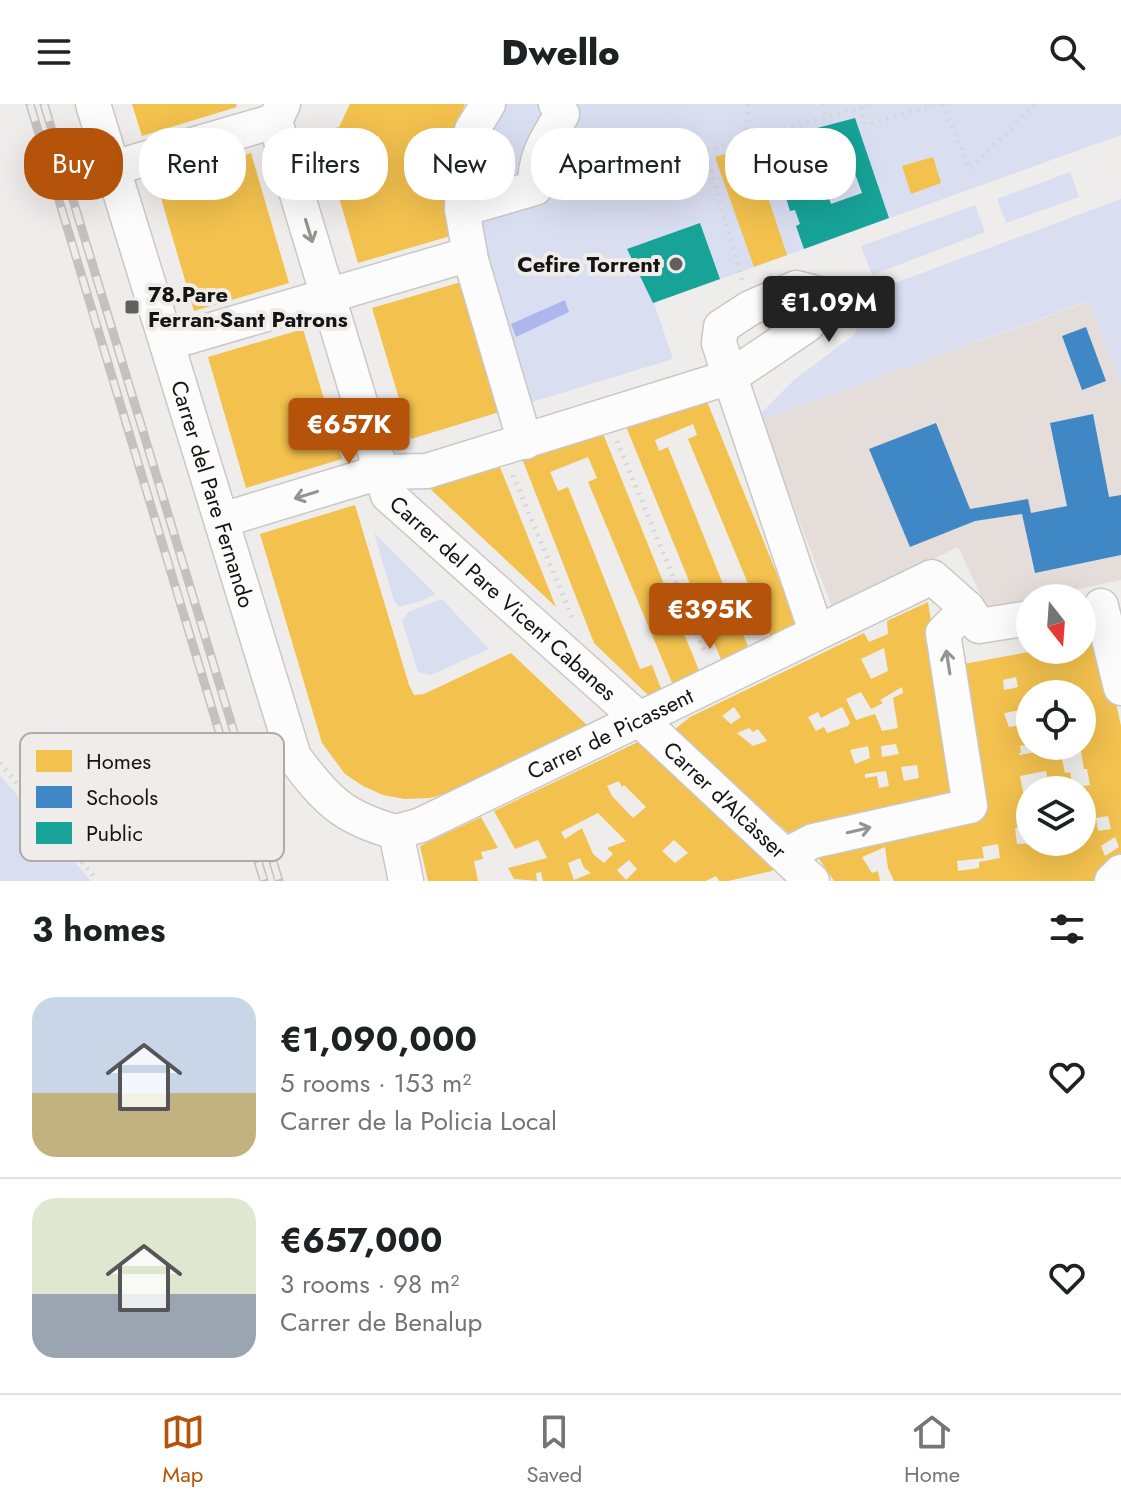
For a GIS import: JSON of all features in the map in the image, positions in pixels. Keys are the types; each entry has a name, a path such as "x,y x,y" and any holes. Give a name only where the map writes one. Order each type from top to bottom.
{"street":[{"name":"Carrer del Pare Fernando","path":"93,104 100,128"},
{"path":"488,104 472,130 463,179 462,209 514,445"},
{"path":"462,209 535,188 535,165 541,147 562,114 556,104"},
{"path":"123,165 279,112"},
{"name":"Carrer del Pare Vicent Cabanes","path":"279,112 328,296 388,495 639,719"},
{"name":"Carrer del Pare Fernando","path":"123,200 294,757 320,793 362,823 396,832"},
{"path":"167,343 470,254"},
{"path":"222,520 380,472 427,471 730,377 807,325 827,296 796,288 750,308 721,327 719,343 730,377 816,631"},
{"name":"Carrer de Picassent","path":"396,832 421,825 932,577 967,608 979,626 1016,620"},
{"path":"1101,606 1121,688"},
{"path":"798,873 813,841 970,806 943,633 967,608"},
{"name":"Carrer d'Alcàsser","path":"639,719 798,873"},
{"path":"396,832 406,881"},
{"path":"1112,881 1121,872"}],"path":[{"path":"747,128 748,104"},
{"path":"823,104 826,116"},
{"path":"782,128 873,104"},
{"path":"861,107 866,125 939,104 970,169 1036,104"},
{"path":"725,145 705,151 750,308"},
{"path":"607,416 716,681"},
{"path":"514,445 574,622 563,652"},
{"path":"0,763 20,787"},
{"path":"81,861 97,880"}],"shaded area":[{"path":"498,104 543,104 549,114 544,128 531,128 531,163 525,179 515,182 515,128 490,128"},
{"path":"567,104 1121,104 1121,135 654,303 673,359 519,406 464,225 542,200 709,200 709,128 561,128"},
{"path":"1070,172 1079,197 1006,223 997,199"},
{"path":"1121,199 1121,386 1089,301 761,420 759,415 794,380 854,335 866,313 868,293"},
{"path":"975,205 985,232 872,275 861,246"},
{"path":"1091,301 1121,385 1121,580 1096,585 1016,584 1016,602 987,608 958,547 832,607 761,420"},
{"path":"374,533 436,594 399,607 394,601"},
{"path":"442,599 489,649 431,675 418,672 402,621 408,612"},
{"path":"0,775 20,798 20,861 74,861 91,881 0,881"}],"water":[{"path":"565,300 569,312 516,337 511,324"}],"building: Homes":[{"path":"132,104 236,104 237,107 168,128 140,128"},
{"path":"350,104 465,104 457,128 404,128 404,200 448,200 454,235 358,263 340,200 388,200 388,128 335,128 339,127"},
{"path":"251,153 262,200 265,200 289,283 194,311 162,200 246,200 246,154"},
{"path":"725,154 725,185 715,157"},
{"path":"933,157 941,183 911,194 902,166"},
{"path":"730,200 769,200 787,255 754,267"},
{"path":"468,280 506,410 411,439 372,308"},
{"path":"303,329 342,459 246,488 208,357"},
{"path":"706,399 798,626 771,639 688,439 697,435 693,424 655,440 659,451 668,447 749,649 722,662 625,424"},
{"path":"602,431 700,673 673,685 588,482 597,478 588,457 550,472 558,491 568,487 640,669 652,665 662,691 650,697 594,643 521,456"},
{"path":"498,462 556,607 425,484"},
{"path":"355,505 414,695 424,694 511,653 588,726 452,792 430,798 405,799 383,795 345,774 322,743 260,534"},
{"path":"928,602 959,801 796,840 674,730 690,717 864,633 869,642 888,634 887,621","holes":["884,648 888,671 871,679 861,659","902,687 903,693 893,698 898,728 882,731 875,714 856,720 846,699 861,692 871,709 883,703 880,700","734,707 741,717 731,724 722,716","842,707 850,722 848,726 827,733 824,727 816,731 808,717 818,712 821,718","749,728 753,732 758,729 767,741 753,746 737,733","896,744 899,754 882,757 881,746","868,746 870,758 855,764 850,750","917,765 919,778 904,781 901,767","886,771 889,786 879,788 877,776 865,778 865,774"]},
{"path":"1102,638 1121,726 1121,862 1097,881 894,881 888,868 885,847 862,857 872,873 878,871 880,881 834,881 813,850 950,818 958,665 1016,654 1016,664 1096,664 1096,639","holes":["1016,677 1017,680 1096,680 1096,760 1082,760 1088,776 1096,776 1096,856 1016,856 1016,776 1046,771 1047,776 1071,776 1070,772 1065,773 1062,760 1016,760 1016,726 1009,727 1004,713 1016,711 1016,687 1004,690 1003,680","1108,816 1111,829 1098,831 1096,818","1115,837 1119,847 1105,856 1101,846","998,844 1000,858 979,862 979,868 958,871 957,861 984,858 982,847"]},
{"path":"640,741 774,868 728,881 719,881 716,876 706,881 543,881 541,872 536,873 537,881 514,879 508,868 547,858 538,840 515,849 494,811","holes":["619,781 646,807 633,818 612,796 607,786","598,813 626,841 607,848 613,854 604,863 593,854 582,828 565,839 561,832","674,840 688,853 675,863 662,851","580,858 584,868 591,873 574,880 568,863","629,860 637,869 626,880 617,870"]},
{"path":"481,817 498,848 481,852 483,859 474,861 478,881 428,881 420,846"}],"building: Schools":[{"path":"1086,327 1106,381 1082,390 1062,336"},
{"path":"1093,414 1109,497 1121,495 1121,555 1035,573 1022,514 975,521 910,547 869,449 936,423 970,509 1028,499 1031,513 1067,506 1050,423"}],"building: Public":[{"path":"855,118 889,218 804,249 796,226 800,224 795,210 790,211 787,200 830,200 831,204 856,200 856,195 862,193 856,176 856,128 817,128"},
{"path":"700,223 720,279 653,303 627,249"}],"railway":[{"path":"30,104 219,733"},
{"path":"44,104 234,733"},
{"path":"258,861 264,881"},
{"path":"273,861 279,881"}],"place":[{"name":"Cefire Torrent","path":"676,264"},
{"name":"78.Pare Ferran-Sant Patrons","path":"132,307"}]}
